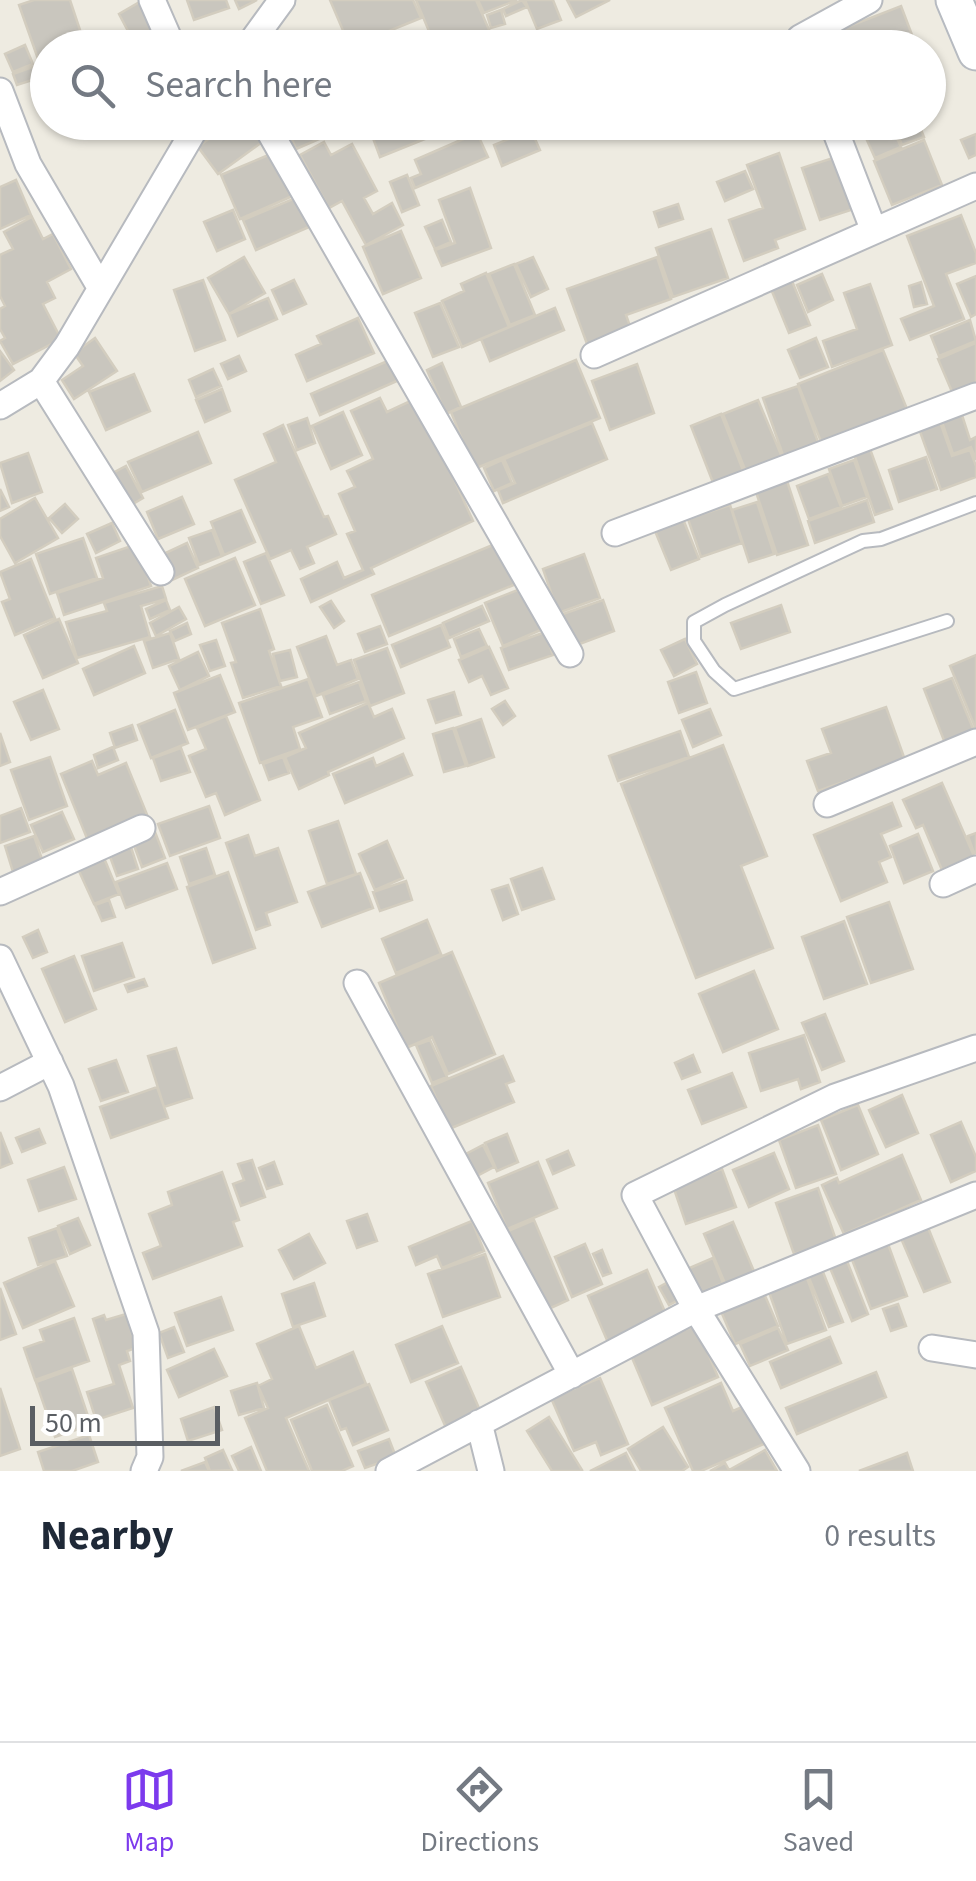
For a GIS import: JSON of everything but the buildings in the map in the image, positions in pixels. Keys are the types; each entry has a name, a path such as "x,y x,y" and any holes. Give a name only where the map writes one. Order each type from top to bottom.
{"street":[{"path":"152,0 164,30"},
{"path":"260,30 282,0"},
{"path":"815,30 869,0"},
{"path":"954,0 976,52"},
{"path":"0,92 28,164 100,287"},
{"path":"0,406 40,381 67,346 188,140"},
{"path":"274,140 570,654"},
{"path":"839,140 874,231"},
{"path":"594,355 976,186"},
{"path":"40,381 161,572"},
{"path":"615,533 976,396"},
{"path":"827,804 976,742"},
{"path":"0,892 142,828"},
{"path":"943,884 976,869"},
{"path":"0,958 61,1086 146,1333 150,1456 144,1471"},
{"path":"357,983 572,1374"},
{"path":"797,1471 696,1310 635,1196 835,1097 976,1048"},
{"path":"0,1088 50,1062"},
{"path":"389,1471 696,1310 976,1195"},
{"path":"932,1348 976,1355"},
{"path":"479,1423 491,1471"}],"lane":[{"path":"947,622 734,689 714,671 694,641 694,622 725,605 863,542 881,540 976,503"}]}
